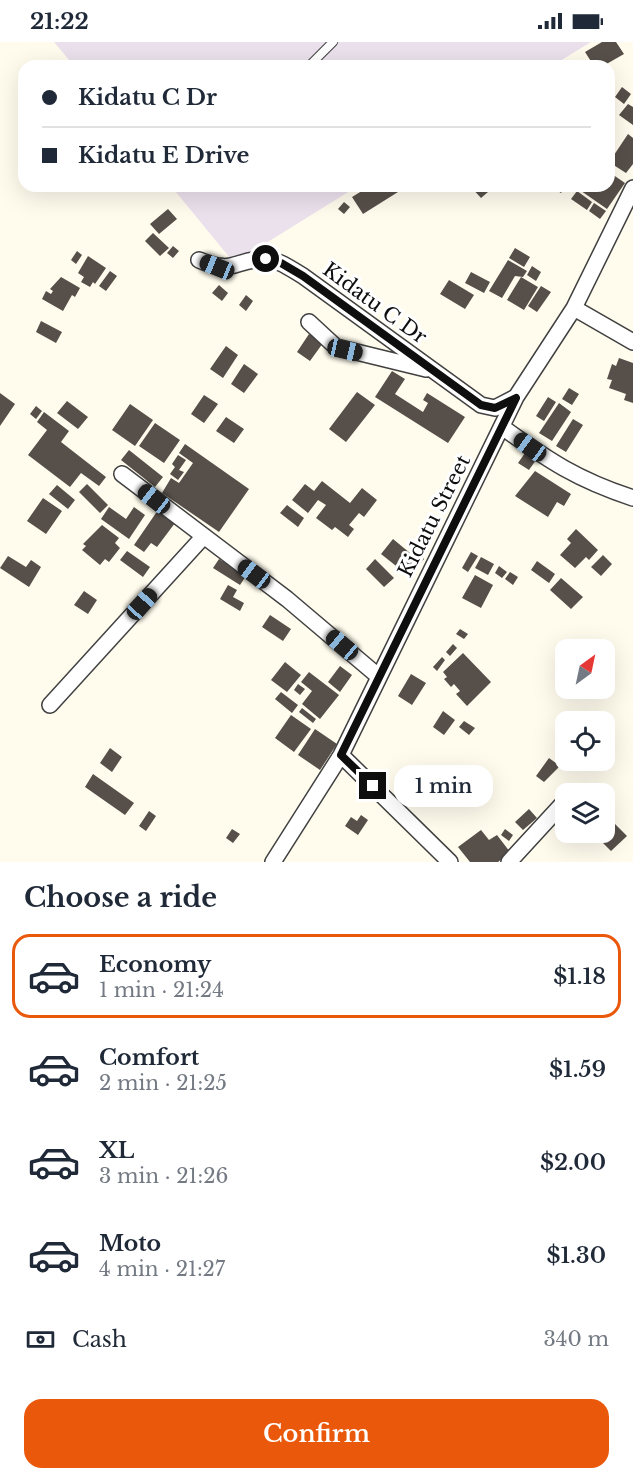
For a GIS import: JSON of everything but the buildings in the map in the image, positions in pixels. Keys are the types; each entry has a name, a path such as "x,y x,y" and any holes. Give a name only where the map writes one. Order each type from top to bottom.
{"street":[{"name":"Kidatu Street","path":"273,862 341,755 516,398 574,308 633,188"},
{"name":"Kidatu C Dr","path":"199,260 227,268 266,259 281,263 303,276 481,405 495,408 516,398"},
{"path":"574,308 633,342"},
{"path":"309,322 336,347 432,370"},
{"path":"502,427 590,484 633,498"},
{"path":"122,474 287,599 378,676"},
{"path":"50,705 204,536"},
{"path":"341,755 450,862"},
{"path":"509,862 555,811"}],"lane":[{"path":"315,60 333,42"}],"shaded area":[{"path":"54,42 591,42 562,60 69,60"},
{"path":"176,192 348,192 234,263"}],"route":[{"path":"266,259 281,263 303,276 481,405 495,408 516,398 341,755 373,786"}]}
